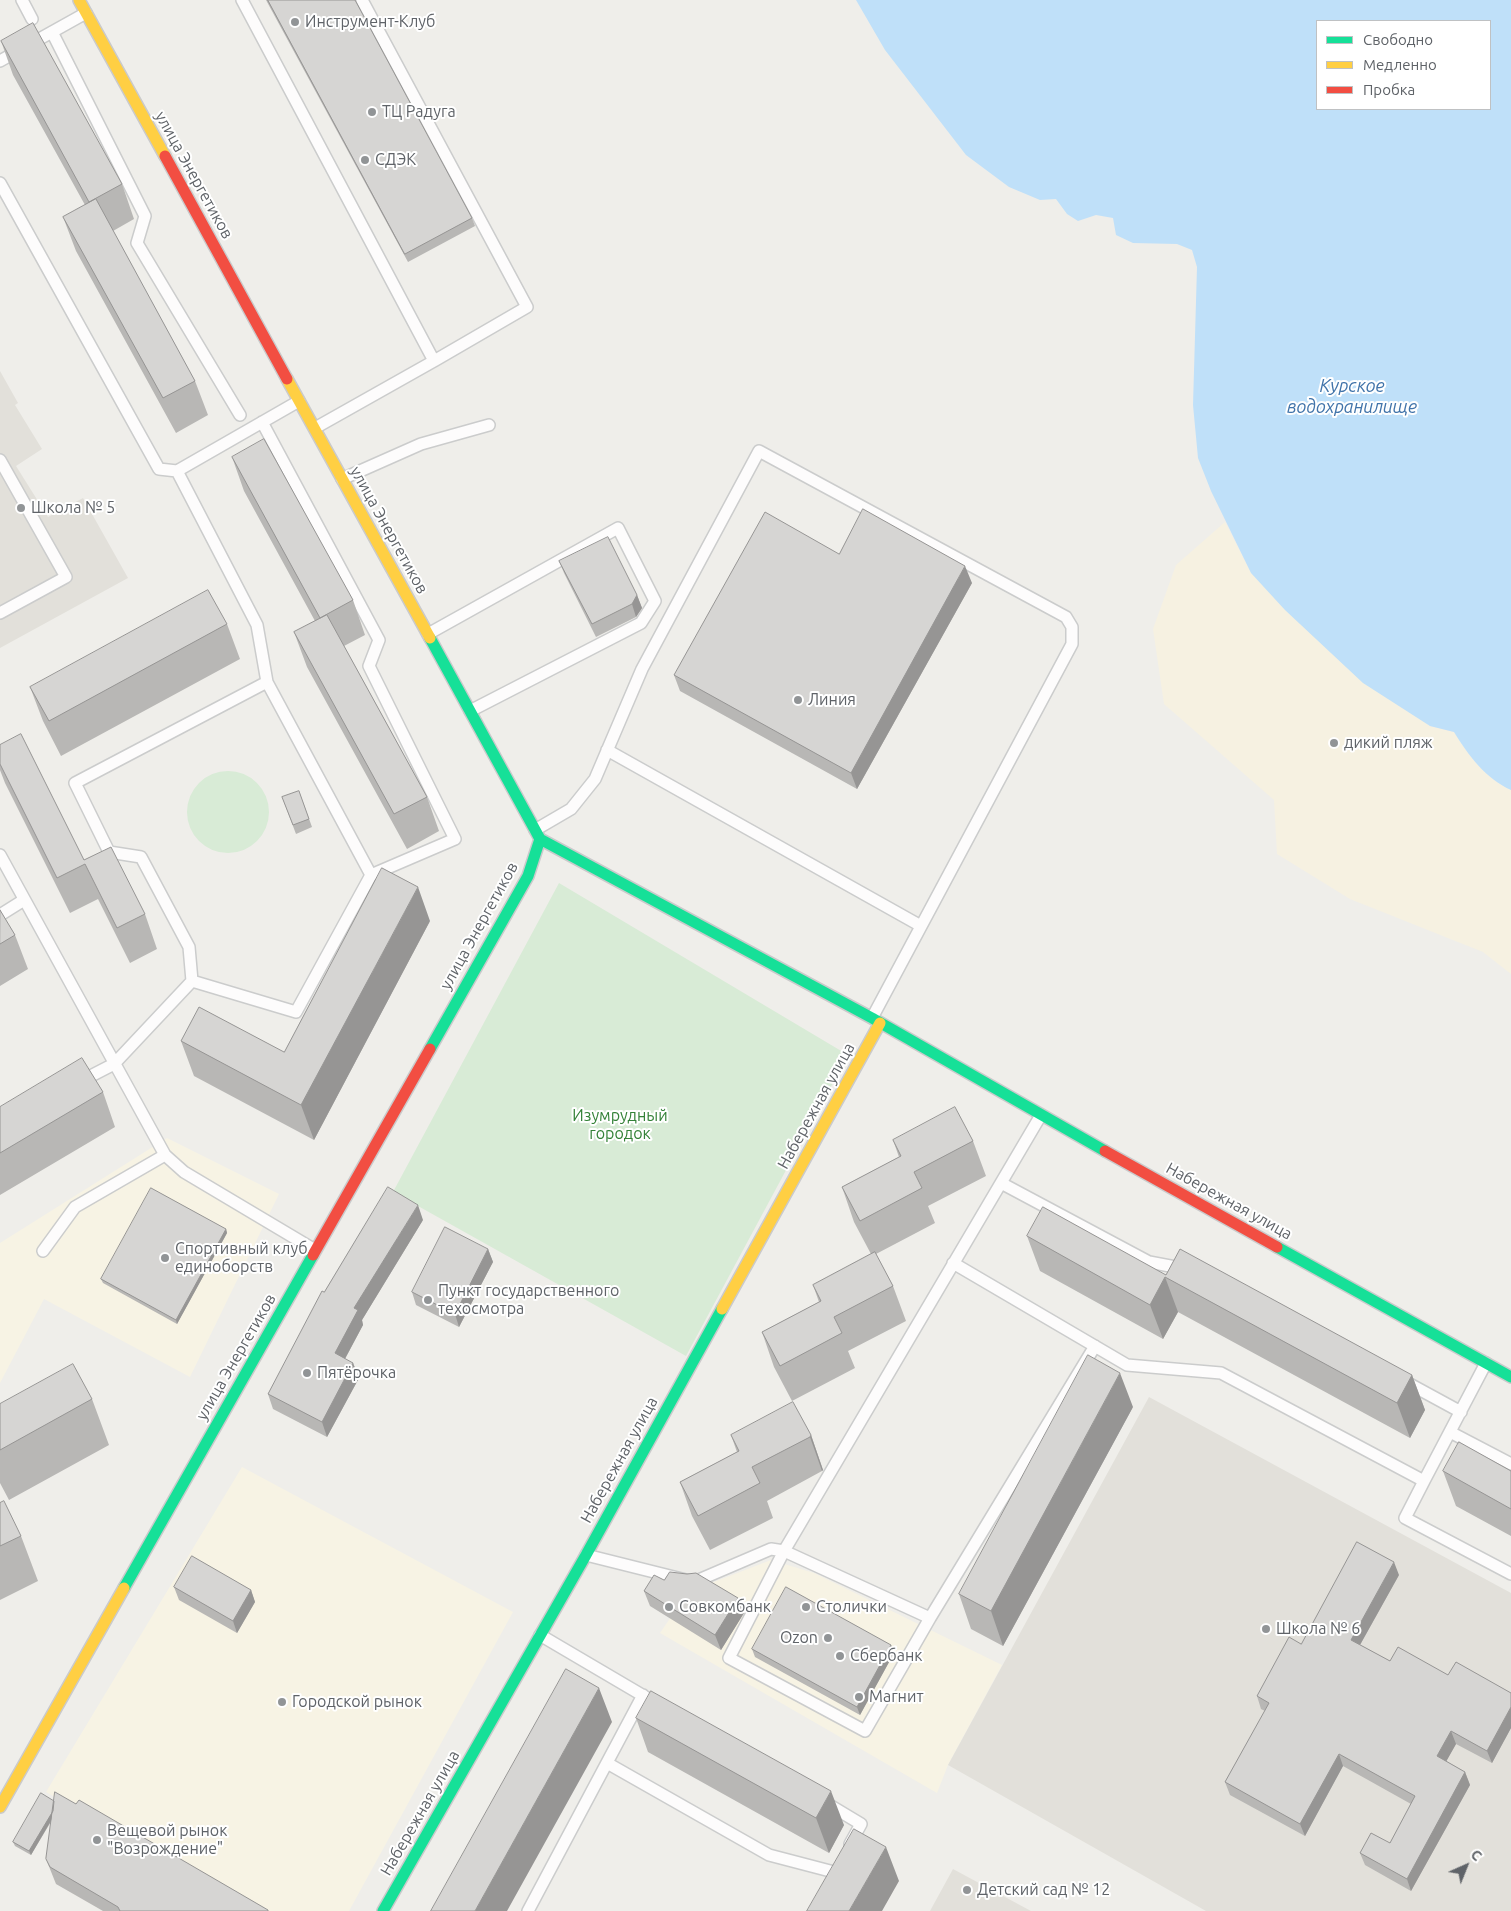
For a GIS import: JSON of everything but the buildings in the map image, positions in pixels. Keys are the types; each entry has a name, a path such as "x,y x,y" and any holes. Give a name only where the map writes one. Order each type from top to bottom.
{"street":[{"name":"улица Энергетиков","path":"0,1807 528,876 538,834 79,0"},
{"name":"Набережная улица","path":"538,834 1511,1377"},
{"name":"Набережная улица","path":"383,1911 586,1555 876,1021"}],"lane":[{"path":"22,0 32,19"},
{"path":"242,0 434,362"},
{"path":"315,428 434,362 527,307 362,0"},
{"path":"0,61 86,13"},
{"path":"52,32 145,216 136,243 240,415"},
{"path":"0,183 159,469 177,471 299,401"},
{"path":"192,981 296,1012 372,875 455,839 369,666 379,640 262,422"},
{"path":"342,478 422,444 489,425"},
{"path":"538,834 571,809 595,780 642,669 759,450 1066,617 1072,627 1072,644 921,926 876,1021"},
{"path":"0,460 66,577 0,613"},
{"path":"177,471 257,625 267,682 372,875"},
{"path":"428,634 618,528 656,601 641,623 470,711"},
{"path":"83,1080 114,1064 192,981 189,947 141,857 109,852 75,783 267,682"},
{"path":"607,750 921,926"},
{"path":"0,855 165,1155 184,1172 315,1250"},
{"path":"0,915 24,900"},
{"path":"1041,1115 784,1551 729,1658 865,1731 930,1618 1095,1346"},
{"path":"42,1251 76,1207 165,1155"},
{"path":"1001,1183 1149,1262 1201,1272"},
{"path":"953,1263 1127,1365 1221,1373 1424,1481"},
{"path":"1486,1362 1405,1518 1511,1574"},
{"path":"1392,1374 1461,1412"},
{"path":"1450,1432 1511,1464"},
{"path":"586,1555 694,1582 771,1548 784,1551 930,1618"},
{"path":"540,1635 668,1710"},
{"path":"528,1911 643,1695"},
{"path":"607,1763 769,1855 836,1868 861,1824 819,1800"}],"shaded area":[{"name":"Школа № 5","path":"0,371 18,403 15,405 42,449 16,466 48,517 83,498 128,578 0,648"},
{"path":"167,1138 279,1194 190,1377 44,1299 0,1383 0,1243"},
{"name":"Школа № 6","path":"1149,1397 1511,1593 1511,1911 1206,1911 948,1765"},
{"name":"Городской рынок","path":"242,1467 513,1612 349,1911 254,1911 46,1792"},
{"path":"771,1560 814,1573 1002,1665 948,1765 937,1793 660,1633 688,1592"},
{"name":"Детский сад № 12","path":"953,1869 1031,1911 930,1911"}],"green space":[{"path":"228,771 244,774 257,783 266,796 269,812 266,828 257,841 244,850 228,853 212,850 199,841 190,828 187,812 190,796 199,783 212,774"},
{"name":"Изумрудный городок","path":"559,883 848,1055 686,1356 393,1192"}],"sand":[{"name":"дикий пляж","path":"1225,522 1251,573 1430,726 1454,732 1478,766 1493,779 1511,790 1511,974 1483,952 1350,899 1277,854 1274,800 1164,704 1153,629 1176,565"}],"water":[{"name":"Курское водохранилище","path":"856,0 1511,0 1511,790 1493,779 1478,766 1454,732 1430,726 1363,683 1285,610 1251,573 1211,491 1198,458 1193,405 1197,267 1192,250 1177,244 1133,243 1116,235 1113,218 1096,215 1078,221 1067,214 1056,199 1040,200 1009,187 966,155 885,50"}],"traffic: fast":[{"path":"430,638 540,839 528,876 430,1049"},
{"path":"540,839 872,1018 1105,1151"},
{"path":"1277,1247 1511,1377"},
{"path":"124,1588 313,1255"},
{"path":"383,1911 586,1555 722,1309"}],"traffic: slow":[{"path":"79,0 165,156"},
{"path":"287,379 430,638"},
{"path":"722,1309 880,1023"},
{"path":"0,1807 124,1588"}],"traffic: jam":[{"path":"165,156 287,379"},
{"path":"313,1255 430,1049"},
{"path":"1105,1151 1277,1247"}],"place":[{"name":"Инструмент-Клуб","path":"295,22"},
{"name":"ТЦ Радуга","path":"372,112"},
{"name":"СДЭК","path":"365,160"},
{"name":"Школа № 5","path":"21,508"},
{"name":"Линия","path":"798,700"},
{"name":"дикий пляж","path":"1334,743"},
{"name":"Спортивный клуб единоборств","path":"165,1258"},
{"name":"Пункт государственного техосмотра","path":"428,1300"},
{"name":"Пятёрочка","path":"307,1373"},
{"name":"Совкомбанк","path":"669,1607"},
{"name":"Столички","path":"806,1607"},
{"name":"Школа № 6","path":"1266,1629"},
{"name":"Ozon","path":"828,1638"},
{"name":"Сбербанк","path":"840,1656"},
{"name":"Магнит","path":"859,1697"},
{"name":"Городской рынок","path":"282,1702"},
{"name":"Вещевой рынок \"Возрождение\"","path":"97,1840"},
{"name":"Детский сад № 12","path":"967,1890"}]}
